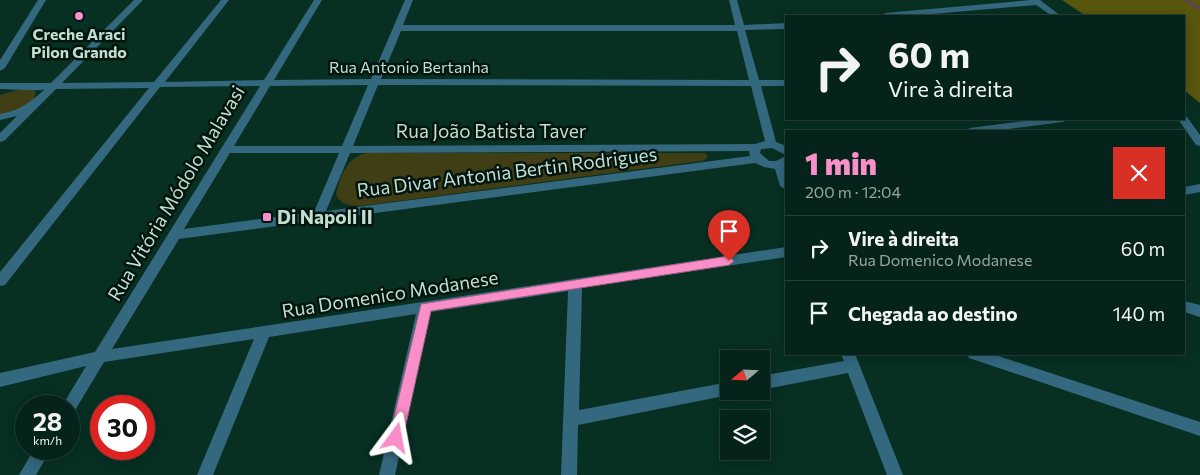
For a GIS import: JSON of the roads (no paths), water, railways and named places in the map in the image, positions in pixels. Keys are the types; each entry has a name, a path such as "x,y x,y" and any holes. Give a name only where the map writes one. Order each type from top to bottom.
{"street":[{"path":"0,68 42,0"},
{"path":"0,139 139,0"},
{"path":"0,280 225,0"},
{"name":"Rua Vitória Módolo Malavasi","path":"76,395 318,0"},
{"path":"318,216 409,0"},
{"path":"734,0 771,144"},
{"path":"895,15 1036,1 1056,15"},
{"path":"397,28 741,28 785,26"},
{"name":"Rua Antonio Bertanha","path":"28,86 375,82 785,83"},
{"path":"0,86 28,86 42,90 42,95 37,103 0,117"},
{"path":"0,92 28,86"},
{"path":"978,130 1055,120"},
{"path":"1183,120 1200,143"},
{"path":"785,151 781,147 771,144 756,153 769,165 783,162 785,178"},
{"path":"709,147 717,164"},
{"name":"Rua João Batista Taver","path":"225,150 709,147 756,153"},
{"name":"Rua Divar Antonia Bertin Rodrigues","path":"173,235 717,164 756,153"},
{"path":"1185,191 1200,188"},
{"name":"Rua Domenico Modanese","path":"0,380 99,358 785,252"},
{"path":"569,475 575,284"},
{"path":"388,475 425,307"},
{"path":"1185,307 1200,311"},
{"path":"205,475 264,332"},
{"path":"977,355 1200,429"},
{"path":"770,381 850,360 895,475"},
{"path":"570,419 720,391"},
{"path":"28,475 37,460"}],"waterway":[{"path":"1186,0 1200,9"}],"place":[{"name":"Creche Araci Pilon Grando","path":"79,16"},
{"name":"Di Napoli II","path":"267,217"}]}
